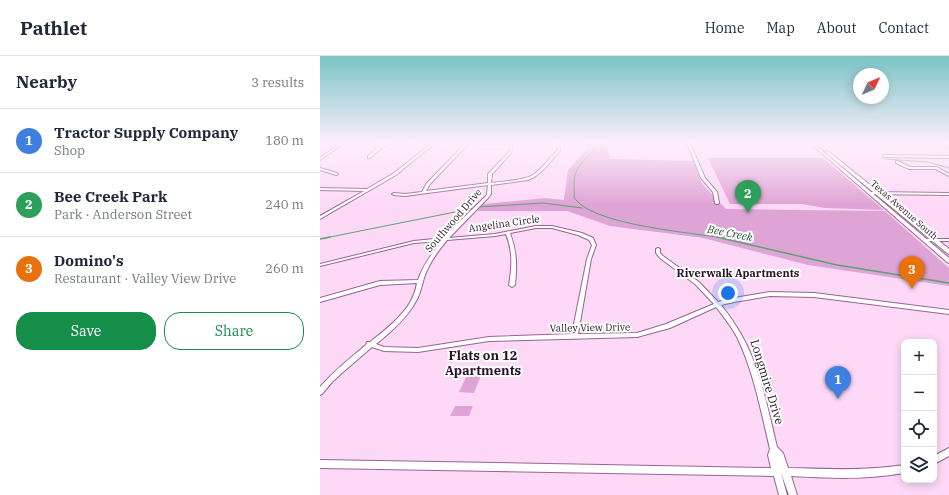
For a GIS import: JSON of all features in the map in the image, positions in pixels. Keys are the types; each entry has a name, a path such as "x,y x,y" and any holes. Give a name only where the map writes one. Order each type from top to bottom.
{"main road":[{"name":"Texas Avenue South","path":"837,163 949,261"},
{"name":"Texas Avenue South","path":"840,163 879,193 949,252"}],"street":[{"path":"320,218 409,163"},
{"path":"424,192 428,184 449,163"},
{"name":"Southwood Drive","path":"320,392 341,368 385,332 407,311 417,297 421,281 428,265 446,240 489,194 490,174 500,163"},
{"path":"394,194 424,192 535,177 545,163"},
{"path":"697,163 703,178 716,192 717,203"},
{"path":"899,163 906,168 937,168 948,175"},
{"path":"320,169 336,174"},
{"path":"320,189 367,190"},
{"path":"871,193 949,194"},
{"name":"Angelina Circle","path":"320,265 414,242 508,233 536,227 552,227 580,234 593,242 593,250 589,260 575,336"},
{"path":"508,233 514,246 515,254 512,285"},
{"path":"925,240 949,240"},
{"name":"Longmire Drive","path":"658,249 658,253 665,260 695,281 718,304 737,331 744,344 774,449 772,456 793,495"},
{"path":"320,300 380,283 421,281"},
{"name":"Valley View Drive","path":"369,344 384,349 418,350 489,339 619,336 651,332 718,304 751,297 789,294 846,299 949,312"},
{"path":"937,458 949,452"},
{"path":"320,464 862,474 901,470"},
{"name":"Longmire Drive","path":"781,472 782,495"}],"shaded area":[{"path":"574,163 694,163 702,184 726,209 885,211 949,268 949,286 808,265 703,238 610,226 567,211 477,211 484,204 545,198 564,200 568,170"},
{"path":"711,163 829,163 884,210 825,208 802,204 730,204"},
{"path":"468,373 482,373 474,393 459,392"},
{"path":"455,406 473,406 469,416 450,416"}],"waterway":[{"name":"Bee Creek","path":"581,163 574,177 574,197 584,207 619,221 665,230 720,238"},
{"path":"933,163 949,168"},
{"path":"478,207 543,203 582,208"},
{"path":"320,239 475,208"},
{"name":"Bee Creek","path":"720,238 837,265 949,283"}],"place":[{"name":"Bee Creek Park","path":"748,213"},
{"name":"Domino's","path":"912,289"},
{"name":"Tractor Supply Company","path":"838,399"}],"district":[{"name":"Riverwalk Apartments","path":"738,273"},
{"name":"Flats on 12 Apartments","path":"483,362"}]}
